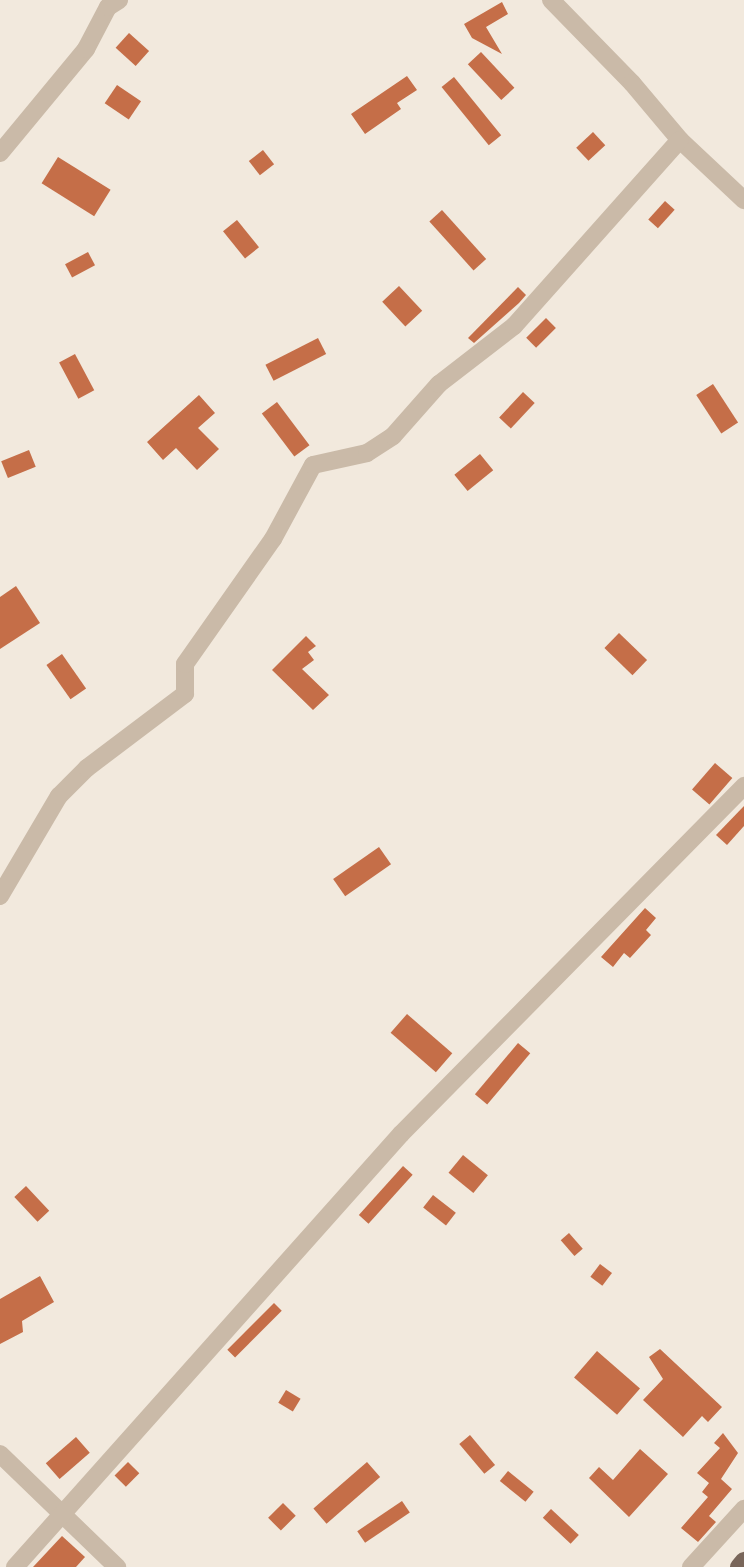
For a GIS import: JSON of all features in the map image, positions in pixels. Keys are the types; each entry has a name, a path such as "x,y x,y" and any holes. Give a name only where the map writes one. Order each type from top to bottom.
{"main road":[{"path":"739,1567 744,1561"}],"street":[{"path":"0,153 86,49 96,26 119,0"},
{"path":"551,0 632,83 680,140 744,200"},
{"path":"0,896 59,796 87,768 185,695 185,664 273,539 313,465 367,453 393,436 439,384 514,326 680,140"},
{"path":"15,1567 401,1134 744,786"},
{"path":"0,1454 117,1567"},
{"path":"691,1567 744,1509"}],"building":[{"path":"502,2 508,14 486,27 502,54 472,38 464,24"},
{"path":"129,33 149,51 136,66 116,48"},
{"path":"481,52 514,88 501,100 468,64"},
{"path":"407,76 417,90 397,103 401,109 365,134 351,114"},
{"path":"454,77 501,135 489,145 442,87"},
{"path":"117,85 141,101 129,119 105,103"},
{"path":"593,132 605,145 588,161 576,148"},
{"path":"263,150 274,164 260,175 249,161"},
{"path":"58,157 111,190 94,216 42,183"},
{"path":"665,201 675,210 658,228 648,220"},
{"path":"442,210 486,259 474,270 429,221"},
{"path":"237,220 259,247 245,259 223,231"},
{"path":"88,252 95,265 72,277 65,264"},
{"path":"399,286 422,311 405,327 382,302"},
{"path":"518,287 526,295 519,303 474,343 468,338"},
{"path":"546,318 556,328 536,348 526,338"},
{"path":"318,338 326,354 274,381 265,365"},
{"path":"75,354 94,390 78,399 59,362"},
{"path":"713,384 738,423 721,433 696,395"},
{"path":"523,392 535,403 511,429 499,418"},
{"path":"199,395 215,413 198,428 219,449 197,470 176,448 163,460 147,442"},
{"path":"277,402 309,445 294,457 262,413"},
{"path":"29,450 36,467 8,478 1,461"},
{"path":"480,454 493,470 468,491 454,475"},
{"path":"16,586 40,623 0,649 0,597"},
{"path":"619,633 647,660 632,675 604,648"},
{"path":"306,636 316,646 308,652 314,660 302,669 329,695 313,710 272,670"},
{"path":"62,654 86,688 71,699 46,665"},
{"path":"715,763 732,778 709,805 692,789"},
{"path":"744,806 744,826 727,845 716,835"},
{"path":"379,847 391,864 345,896 333,879"},
{"path":"645,908 656,918 646,930 651,935 630,958 624,953 613,967 601,957"},
{"path":"407,1014 452,1053 436,1072 391,1033"},
{"path":"518,1043 530,1053 487,1105 475,1094"},
{"path":"463,1155 488,1175 473,1193 449,1173"},
{"path":"403,1166 413,1175 368,1224 359,1215"},
{"path":"26,1186 49,1211 37,1222 14,1197"},
{"path":"433,1195 456,1213 446,1225 423,1208"},
{"path":"569,1233 583,1249 574,1256 561,1240"},
{"path":"600,1264 612,1273 602,1286 590,1277"},
{"path":"40,1276 54,1302 22,1321 23,1332 0,1344 0,1299"},
{"path":"274,1303 282,1311 235,1357 227,1350"},
{"path":"660,1349 722,1407 708,1422 702,1416 683,1437 643,1400 663,1379 649,1357"},
{"path":"597,1351 640,1388 617,1415 574,1377"},
{"path":"286,1390 301,1399 293,1412 278,1403"},
{"path":"723,1433 738,1453 721,1479 732,1489 709,1516 716,1522 698,1542 681,1528 708,1497 702,1492 709,1483 697,1473 720,1448 714,1443"},
{"path":"470,1435 495,1465 484,1474 459,1444"},
{"path":"76,1437 90,1453 60,1479 46,1463"},
{"path":"640,1449 668,1474 629,1517 589,1478 599,1467 613,1480"},
{"path":"128,1462 139,1473 126,1487 115,1475"},
{"path":"367,1462 380,1477 327,1524 313,1509"},
{"path":"508,1471 534,1492 525,1502 500,1481"},
{"path":"402,1501 410,1513 365,1543 357,1531"},
{"path":"283,1503 296,1516 281,1531 268,1518"},
{"path":"551,1509 579,1535 571,1544 543,1518"},
{"path":"62,1536 85,1557 76,1567 33,1567"}]}
